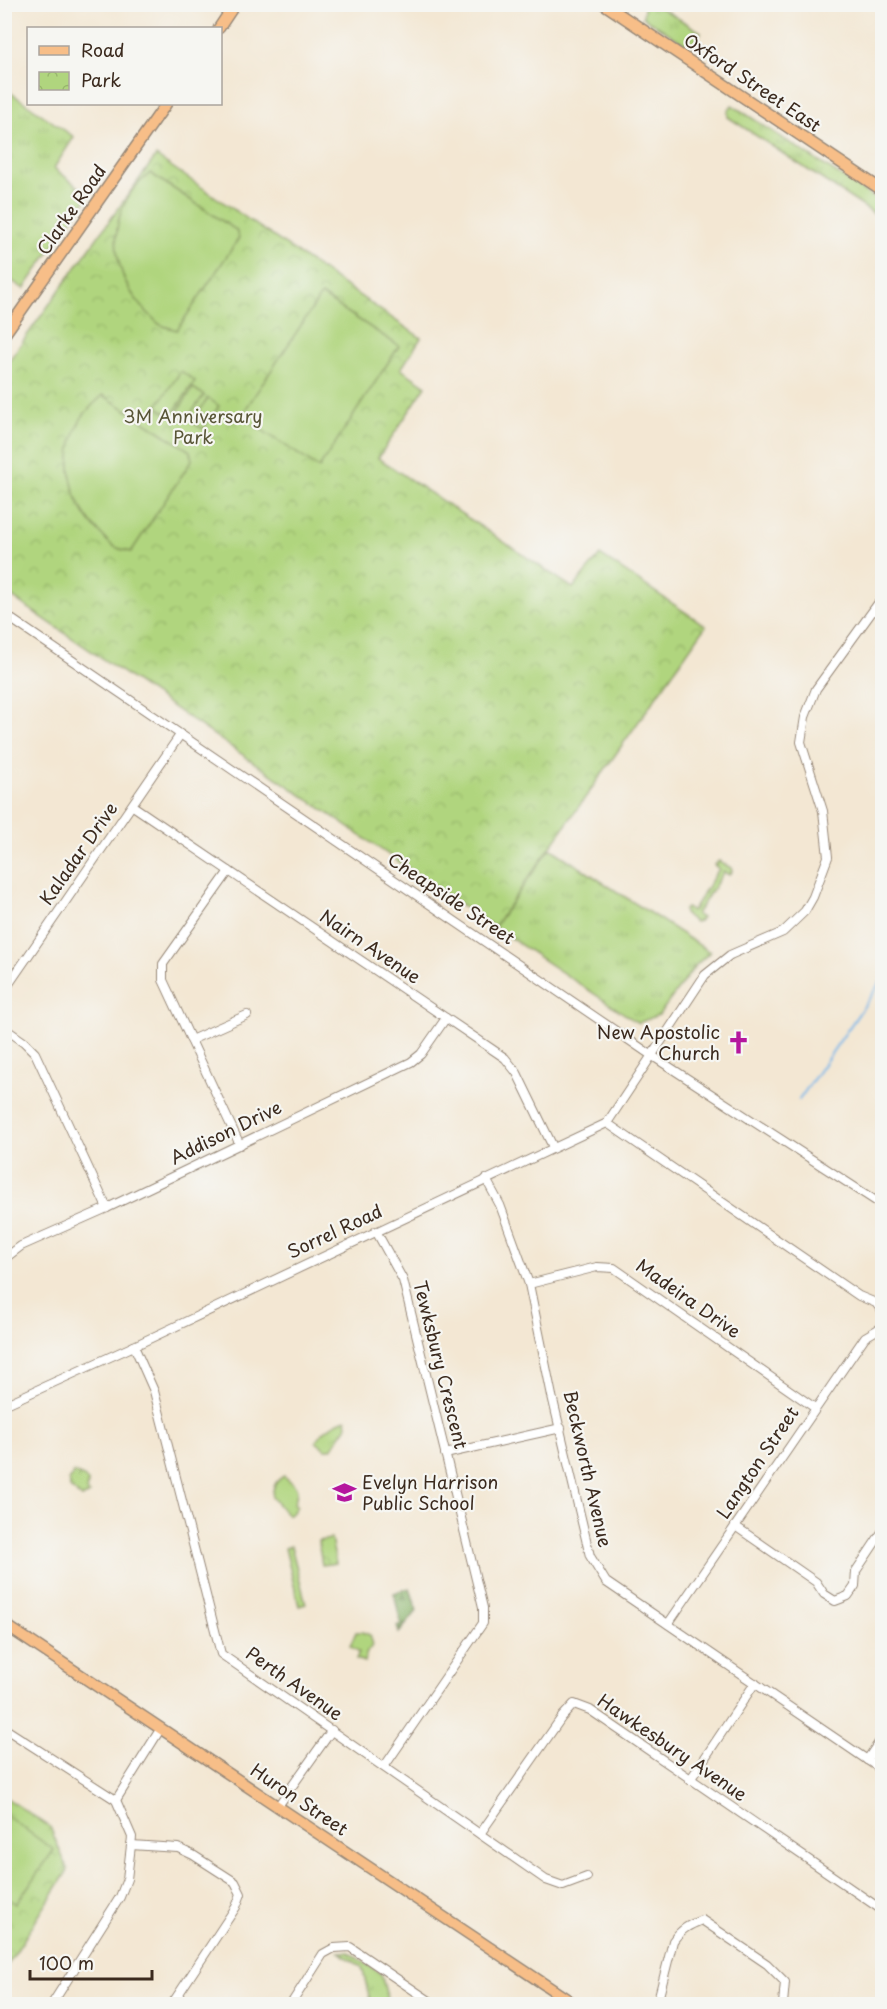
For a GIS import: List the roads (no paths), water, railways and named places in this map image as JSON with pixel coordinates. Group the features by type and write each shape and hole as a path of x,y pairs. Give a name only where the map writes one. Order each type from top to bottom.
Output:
{"main road":[{"path":"220,27 236,4"},
{"name":"Oxford Street East","path":"604,4 882,190"},
{"name":"Clarke Road","path":"4,335 165,105"},
{"name":"Huron Street","path":"4,1624 574,2004"}],"street":[{"path":"882,598 816,689 805,717 801,742 823,811 828,857 813,897 805,911 783,932 730,955 705,975 607,1124 859,1296 876,1303 882,1311"},
{"name":"Cheapside Street","path":"4,614 651,1055 882,1205"},
{"name":"Kaladar Drive","path":"4,991 180,735"},
{"name":"Nairn Avenue","path":"133,806 505,1058 517,1073 553,1147"},
{"path":"229,871 163,964 163,980 240,1145"},
{"path":"191,1040 247,1015"},
{"name":"Addison Drive","path":"4,1259 21,1246 107,1208 411,1062 421,1054 446,1018"},
{"path":"4,1028 35,1053 107,1208"},
{"name":"Sorrel Road","path":"4,1405 134,1347 553,1147 607,1124"},
{"name":"Beckworth Avenue","path":"486,1179 500,1204 529,1284 585,1536 597,1571 606,1582 882,1770"},
{"name":"Tewksbury Crescent","path":"376,1231 403,1280 483,1608 483,1623 384,1767"},
{"name":"Madeira Drive","path":"529,1284 597,1267 615,1268 815,1408"},
{"name":"Langton Street","path":"668,1624 865,1337 882,1327"},
{"name":"Perth Avenue","path":"134,1347 154,1391 221,1654 546,1880 563,1886 587,1877"},
{"path":"445,1454 561,1428"},
{"path":"735,1526 816,1582 824,1594 835,1601 848,1596 852,1591 855,1586 856,1571 882,1532"},
{"path":"690,1780 755,1683"},
{"name":"Hawkesbury Avenue","path":"480,1834 562,1717 574,1704 590,1710 882,1910"},
{"path":"4,1728 116,1800 132,1837 127,1879 120,1897 52,2004"},
{"path":"116,1800 161,1728"},
{"path":"278,1806 332,1730"},
{"path":"867,1760 882,1738"},
{"path":"131,1845 178,1848 235,1882 241,1894 236,1907 172,2004"},
{"path":"657,2004 673,1941 678,1932 702,1920 767,1964 785,1982 783,2004"},
{"path":"291,2004 323,1954 334,1948 350,1947 434,2004"}],"waterway":[{"path":"799,1100 882,980"}],"place":[{"name":"New Apostolic Church","path":"738,1043"},
{"name":"Evelyn Harrison Public School","path":"344,1493"}],"park label":[{"name":"3M Anniversary Park","path":"193,427"}]}
